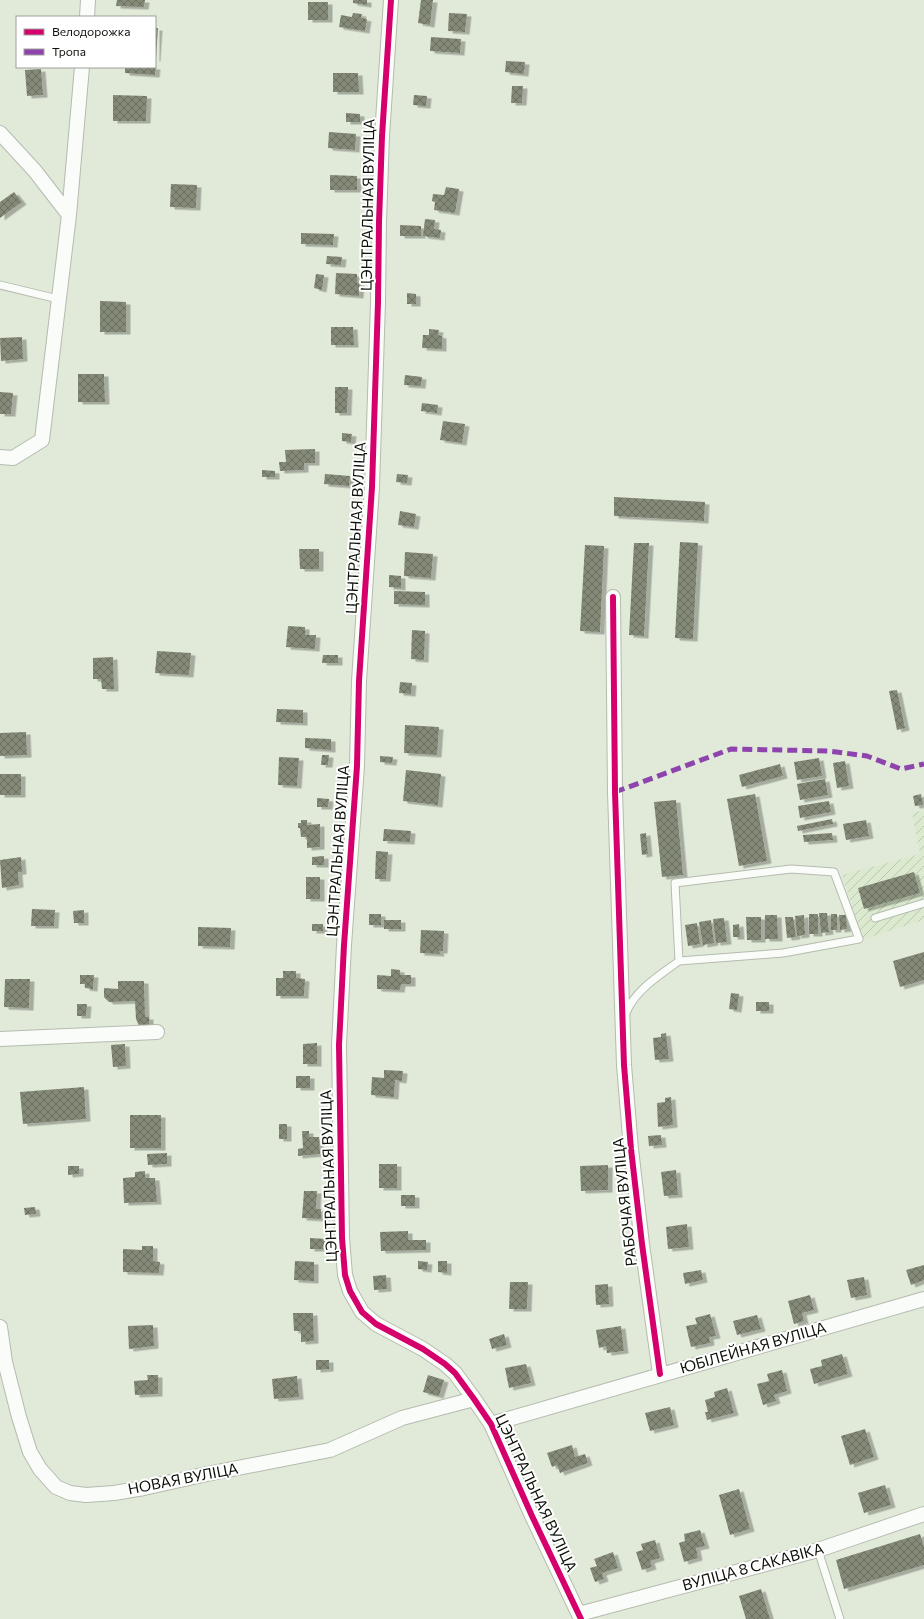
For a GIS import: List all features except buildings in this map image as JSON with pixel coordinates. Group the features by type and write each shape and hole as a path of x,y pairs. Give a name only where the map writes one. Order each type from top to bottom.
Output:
{"street":[{"path":"86,16 88,0"},
{"name":"ЦЭНТРАЛЬНАЯ ВУЛІЦА","path":"391,0 382,136 372,487 359,681 357,766 344,945 340,1038 342,1238 345,1275 350,1291 362,1312 376,1324 422,1349 445,1364 455,1373 474,1399 491,1424 532,1516 580,1616"},
{"path":"0,457 13,458 42,440 68,215 82,68"},
{"path":"0,133 35,171 68,215"},
{"name":"РАБОЧАЯ ВУЛІЦА","path":"613,597 615,792 622,1026 632,1157 642,1244 660,1374"},
{"path":"0,1039 157,1032"},
{"name":"ЮБІЛЕЙНАЯ ВУЛІЦА","path":"491,1424 924,1299"},
{"name":"НОВАЯ ВУЛІЦА","path":"0,1327 5,1362 19,1417 30,1452 40,1469 56,1487 70,1493 86,1495 114,1493 330,1450 402,1418 474,1399"},
{"name":"ВУЛІЦА 8 САКАВІКА","path":"580,1616 818,1550 924,1514"}],"lane":[{"path":"0,285 58,299"},
{"path":"622,1026 629,1005 652,980 679,961 783,953 859,939 834,872 791,869 675,883 679,961"},
{"path":"875,918 924,903"},
{"path":"818,1550 840,1619"}],"shaded area":[{"path":"924,810 924,920 864,939 861,935 842,875 920,854 912,813"}],"marked path":[{"path":"615,792 731,749 829,751 867,756 901,769 924,764"}],"cycle path":[{"path":"391,0 382,136 372,487 359,681 357,766 344,945 339,1045 342,1238 345,1275 350,1291 362,1312 376,1324 423,1349 445,1364 455,1373 474,1399 491,1424 532,1516 581,1619"},
{"path":"613,597 615,792 624,1065 631,1149 642,1244 660,1374"}]}
